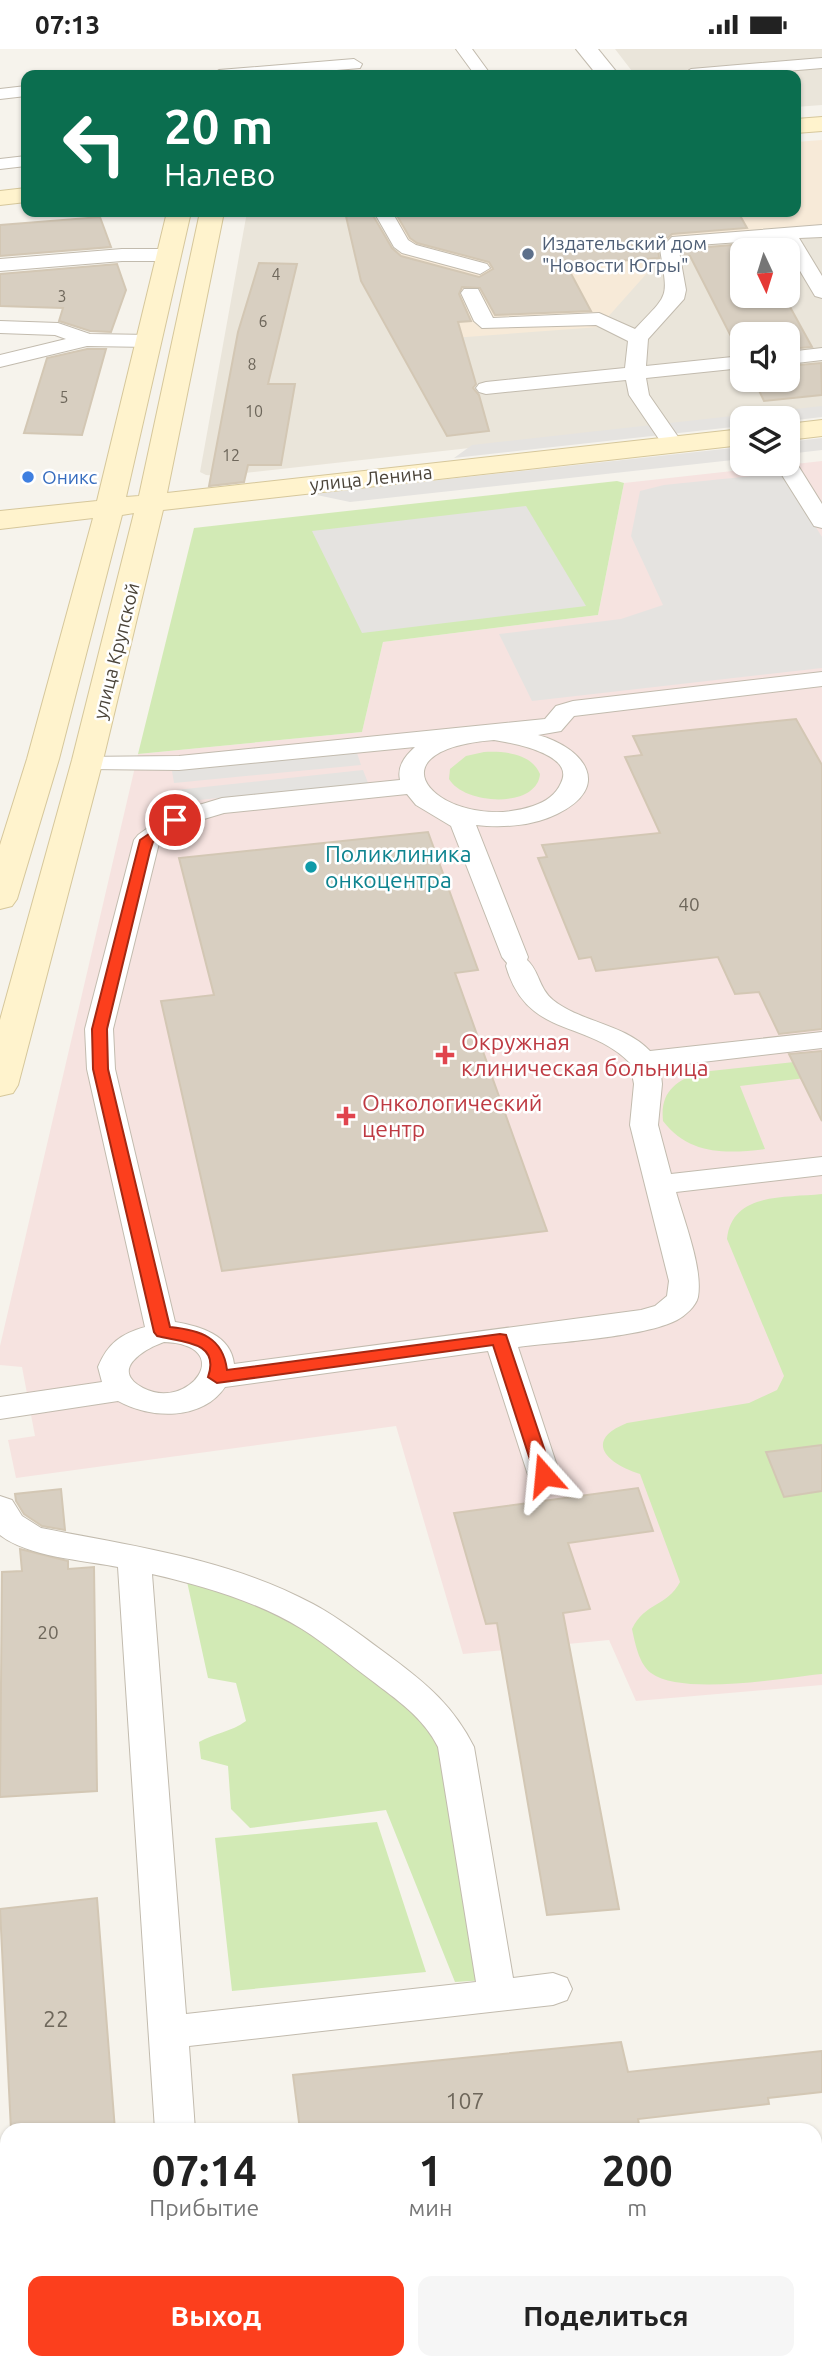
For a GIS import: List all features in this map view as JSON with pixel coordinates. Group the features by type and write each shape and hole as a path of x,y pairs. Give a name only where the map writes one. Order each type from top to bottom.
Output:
{"main road":[{"path":"801,115 822,113"},
{"path":"801,126 822,124"},
{"path":"0,185 21,183"},
{"path":"0,198 21,196"},
{"name":"улица Крупской","path":"0,899 43,759 110,507 178,217"},
{"name":"улица Крупской","path":"0,1085 89,762 152,502 211,217"},
{"path":"800,431 822,428"},
{"name":"улица Ленина","path":"0,520 730,438"}],"street":[{"path":"587,49 604,70"}],"lane":[{"path":"464,49 479,70"},
{"path":"763,49 779,67"},
{"path":"276,70 355,63"},
{"path":"741,70 822,63"},
{"path":"0,94 21,92"},
{"path":"0,163 21,161"},
{"path":"386,217 401,243 409,249 480,268"},
{"path":"672,444 639,395 635,373 638,338 674,299 676,290 670,249 673,245 689,240 822,231"},
{"path":"788,234 822,292"},
{"path":"0,265 122,255 170,255"},
{"path":"471,293 484,321 489,324 599,319 638,338"},
{"path":"0,327 58,329 87,340"},
{"path":"0,361 87,340 150,341"},
{"path":"800,357 822,354"},
{"path":"486,388 730,363"},
{"path":"794,476 822,521"},
{"path":"89,762 179,763 552,726 565,711 573,708 822,679"},
{"path":"463,823 543,811 569,794 575,773 552,726"},
{"path":"217,1377 641,1320 666,1313 682,1300 684,1281 644,1125 642,1108 649,1070 628,1045 552,1010 533,998 463,823 423,795 411,775 414,763 423,753 454,737 475,734 494,733 533,739 562,753 571,763"},
{"path":"162,1332 98,1048 99,1029 147,840 175,820 222,806 423,795 464,816 505,818"},
{"path":"643,1060 822,1040"},
{"path":"659,1185 822,1166"},
{"path":"162,1332 185,1334 205,1342 217,1355 217,1377 212,1385 196,1396 174,1403 151,1402 131,1396 124,1390 113,1376 113,1367 121,1351 139,1339 162,1332"},
{"path":"500,1339 544,1475"},
{"path":"0,1408 124,1390"},
{"path":"0,1508 5,1522 19,1533 206,1575 248,1588 290,1606 323,1625 418,1696 447,1725 456,1747 498,1995"},
{"path":"134,1560 174,2123"},
{"path":"168,2032 553,1989"}],"shaded area":[{"path":"615,49 822,49 822,105 801,107 801,70 631,70"},
{"path":"822,140 822,237 730,238 730,243 649,249 656,263 599,327 426,340 403,260 378,217 801,217 801,142"},
{"path":"246,217 378,217 403,260 730,243 730,308 800,308 800,239 822,237 822,409 800,411 800,406 730,406 730,419 218,476 200,472"},
{"path":"822,406 822,417 800,420 800,408"},
{"path":"730,416 730,427 454,458 472,445"},
{"path":"822,438 822,450 800,453 800,441"},
{"path":"730,448 730,460 350,502 312,494"},
{"name":"Окружная клиническая больница","path":"822,461 822,1685 636,1701 609,1640 463,1654 396,1426 16,1478 8,1440 35,1436 22,1367 0,1365 0,1346 138,754 362,732 383,642 598,615 624,483 730,471 730,476 800,476 800,463"},
{"path":"752,476 784,476 822,537 822,668 532,701 499,634 621,619 663,605 631,536 640,491 664,485"},
{"path":"526,506 586,606 362,633 312,531"},
{"path":"357,753 361,765 174,783 172,771"},
{"path":"363,770 368,783 179,802 176,790"}],"green space":[{"path":"617,481 624,483 598,615 383,642 362,732 138,754 194,528"},
{"path":"484,752 508,753 524,758 536,767 540,774 536,785 527,793 514,798 499,799 484,798 457,788 449,779 450,769 466,756"},
{"path":"822,1059 822,1076 740,1086 765,1149 736,1152 709,1150 684,1140 663,1121 667,1095 677,1084 692,1075"},
{"path":"822,1194 822,1674 733,1684 666,1680 651,1673 643,1664 632,1629 643,1614 669,1596 680,1582 640,1474 628,1470 610,1458 603,1444 613,1430 627,1423 749,1403 777,1390 784,1376 727,1239 731,1224 739,1213 750,1205 762,1200"},
{"path":"186,1577 244,1595 321,1633 441,1735 486,1980 455,1982 386,1810 250,1828 231,1809 228,1766 201,1759 199,1742 246,1721 236,1683 208,1678"},
{"path":"377,1822 426,1972 232,1991 215,1838"}],"building":[{"path":"100,217 111,247 0,256 0,225"},
{"path":"346,217 374,217 392,248 401,256 479,277 493,269 489,262 417,243 410,238 398,217 741,217 747,228 672,234 658,247 659,258 575,264 576,267 568,268 591,311 495,315 480,288 462,287 459,294 471,321 458,322 476,384 473,388 479,395 489,431 447,436 361,281"},
{"path":"730,245 730,308 791,308 798,322 730,322 730,334 690,256 683,256 685,249"},
{"path":"259,263 297,264 268,384 295,384 281,465 248,465 244,482 209,486 238,332"},
{"path":"117,264 126,290 111,332 90,331 59,321 63,308 0,306 0,274"},
{"path":"800,325 812,347 800,348"},
{"path":"87,349 106,349 82,435 24,433 47,358"},
{"path":"821,363 822,395 764,401 760,392 800,392 800,365"},
{"path":"796,719 822,765 822,1029 779,1034 759,992 735,994 718,957 596,971 591,957 579,959 538,858 547,857 542,845 660,833 625,757 642,755 633,736"},
{"name":"Онкологический центр","path":"428,832 478,970 455,973 547,1231 222,1271 161,1001 214,995 179,858"},
{"path":"822,1051 822,1121 789,1054"},
{"path":"822,1445 822,1491 784,1497 766,1452"},
{"path":"638,1488 653,1531 568,1543 590,1609 563,1613 619,1909 547,1915 497,1623 486,1624 454,1513"},
{"path":"61,1489 65,1530 42,1526 24,1514 16,1501 15,1494"},
{"path":"20,1549 68,1561 68,1569 94,1567 97,1791 0,1797 2,1572 22,1571"},
{"path":"97,1898 114,2123 11,2123 0,1909"},
{"path":"621,2042 628,2072 822,2051 822,2092 768,2098 769,2104 638,2119 639,2123 299,2123 293,2075"}],"place":[{"name":"Издательский дом \"Новости Югры\"","path":"528,254"},
{"name":"Оникс","path":"28,477"},
{"name":"Поликлиника онкоцентра","path":"311,867"},
{"name":"Окружная клиническая больница","path":"445,1055"},
{"name":"Онкологический центр","path":"346,1116"}],"route":[{"path":"175,820 147,840 143,851 99,1029 98,1048 162,1332 185,1334 205,1342 217,1355 217,1377 500,1339 544,1475"}]}
